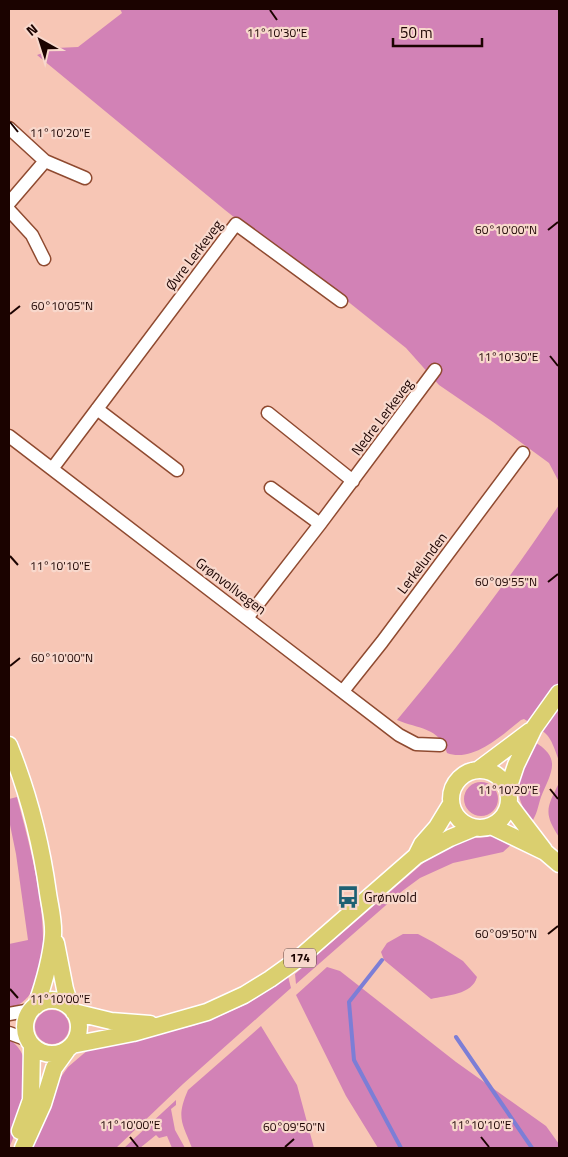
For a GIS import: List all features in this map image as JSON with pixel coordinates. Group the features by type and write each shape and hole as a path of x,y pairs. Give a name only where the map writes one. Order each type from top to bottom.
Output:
{"main road":[{"name":"174","path":"30,1043 38,1050 52,1054 133,1033 207,1012 244,995 270,980 298,959 416,856 474,828 491,826 503,817 516,765 534,728 559,693"},
{"name":"174","path":"416,856 422,844 437,827 452,804 453,789 457,782 470,772 478,770 534,728"},
{"path":"9,745 23,783 39,842 47,882 53,934 59,950 64,989 79,1025 76,1039 54,1068 43,1104 23,1148"},
{"path":"478,770 496,774 503,781 508,796 545,852"},
{"path":"452,804 459,820 474,828"},
{"path":"491,826 545,852 559,864"},
{"path":"12,1148 22,1127 31,1100 30,1043 25,1025 49,962 53,934"},
{"name":"174","path":"33,1008 42,1002 58,1001 72,1010 111,1021 162,1024"}],"street":[{"path":"9,128 45,162 85,178"},
{"path":"9,202 45,162"},
{"path":"9,210 32,235 44,259"},
{"name":"Øvre Lerkeveg","path":"52,469 236,224 341,301"},
{"name":"Nedre Lerkeveg","path":"247,618 353,481 435,370"},
{"path":"97,410 177,470"},
{"path":"268,413 353,481"},
{"name":"Grønvollvegen","path":"9,436 388,726 410,741 423,745 440,745"},
{"name":"Lerkelunden","path":"343,691 382,642 523,453"},
{"path":"271,488 320,524"},
{"path":"9,1014 33,1008"},
{"path":"9,1033 30,1043"}],"shaded area":[{"path":"120,9 559,9 559,482 549,463 439,385 406,348 336,292 278,252 225,210 37,55 56,48 78,47 122,13"},
{"path":"559,505 559,761 548,736 524,719 496,740 476,751 457,755 447,753 444,744 434,734 397,720 481,615"},
{"path":"533,741 548,753 552,766 536,814 531,823 520,799 518,782"},
{"path":"481,782 488,783 493,787 497,792 497,806 493,811 488,815 481,816 474,815 469,811 465,806 464,799 465,792 469,787 474,783"},
{"path":"559,783 559,837 551,822 548,810"},
{"path":"17,797 36,878 43,945 39,974 28,996 9,1009 9,944 28,940 16,854 9,820 9,799"},
{"path":"495,836 514,842 503,852 453,863 420,878 401,892 296,984 295,974 429,858 466,839"},
{"path":"403,934 418,934 463,961 477,977 474,983 464,991 431,999 384,960 381,952 387,943"},
{"path":"327,967 340,971 456,1062 546,1126 559,1144 559,1148 378,1148 346,1096 296,995"},
{"path":"288,976 291,988 183,1084 116,1148 30,1148 58,1081 68,1067 87,1051 193,1026 218,1017 249,1003"},
{"path":"52,1010 59,1011 64,1015 68,1020 68,1034 64,1039 59,1043 52,1044 45,1043 40,1039 36,1034 35,1027 36,1020 40,1015 45,1011"},
{"path":"261,1026 297,1085 314,1148 192,1148 183,1126 181,1114 188,1090"},
{"path":"9,1039 19,1049 25,1061 27,1090 20,1121 9,1148"},
{"path":"176,1100 176,1105 171,1109 175,1130 185,1148 172,1148 167,1136 159,1138 156,1135 140,1148 124,1148"}],"waterway":[{"path":"382,960 349,1002 354,1060 401,1148"},
{"path":"456,1037 532,1148"}],"place":[{"name":"Grønvold","path":"348,897"}]}
